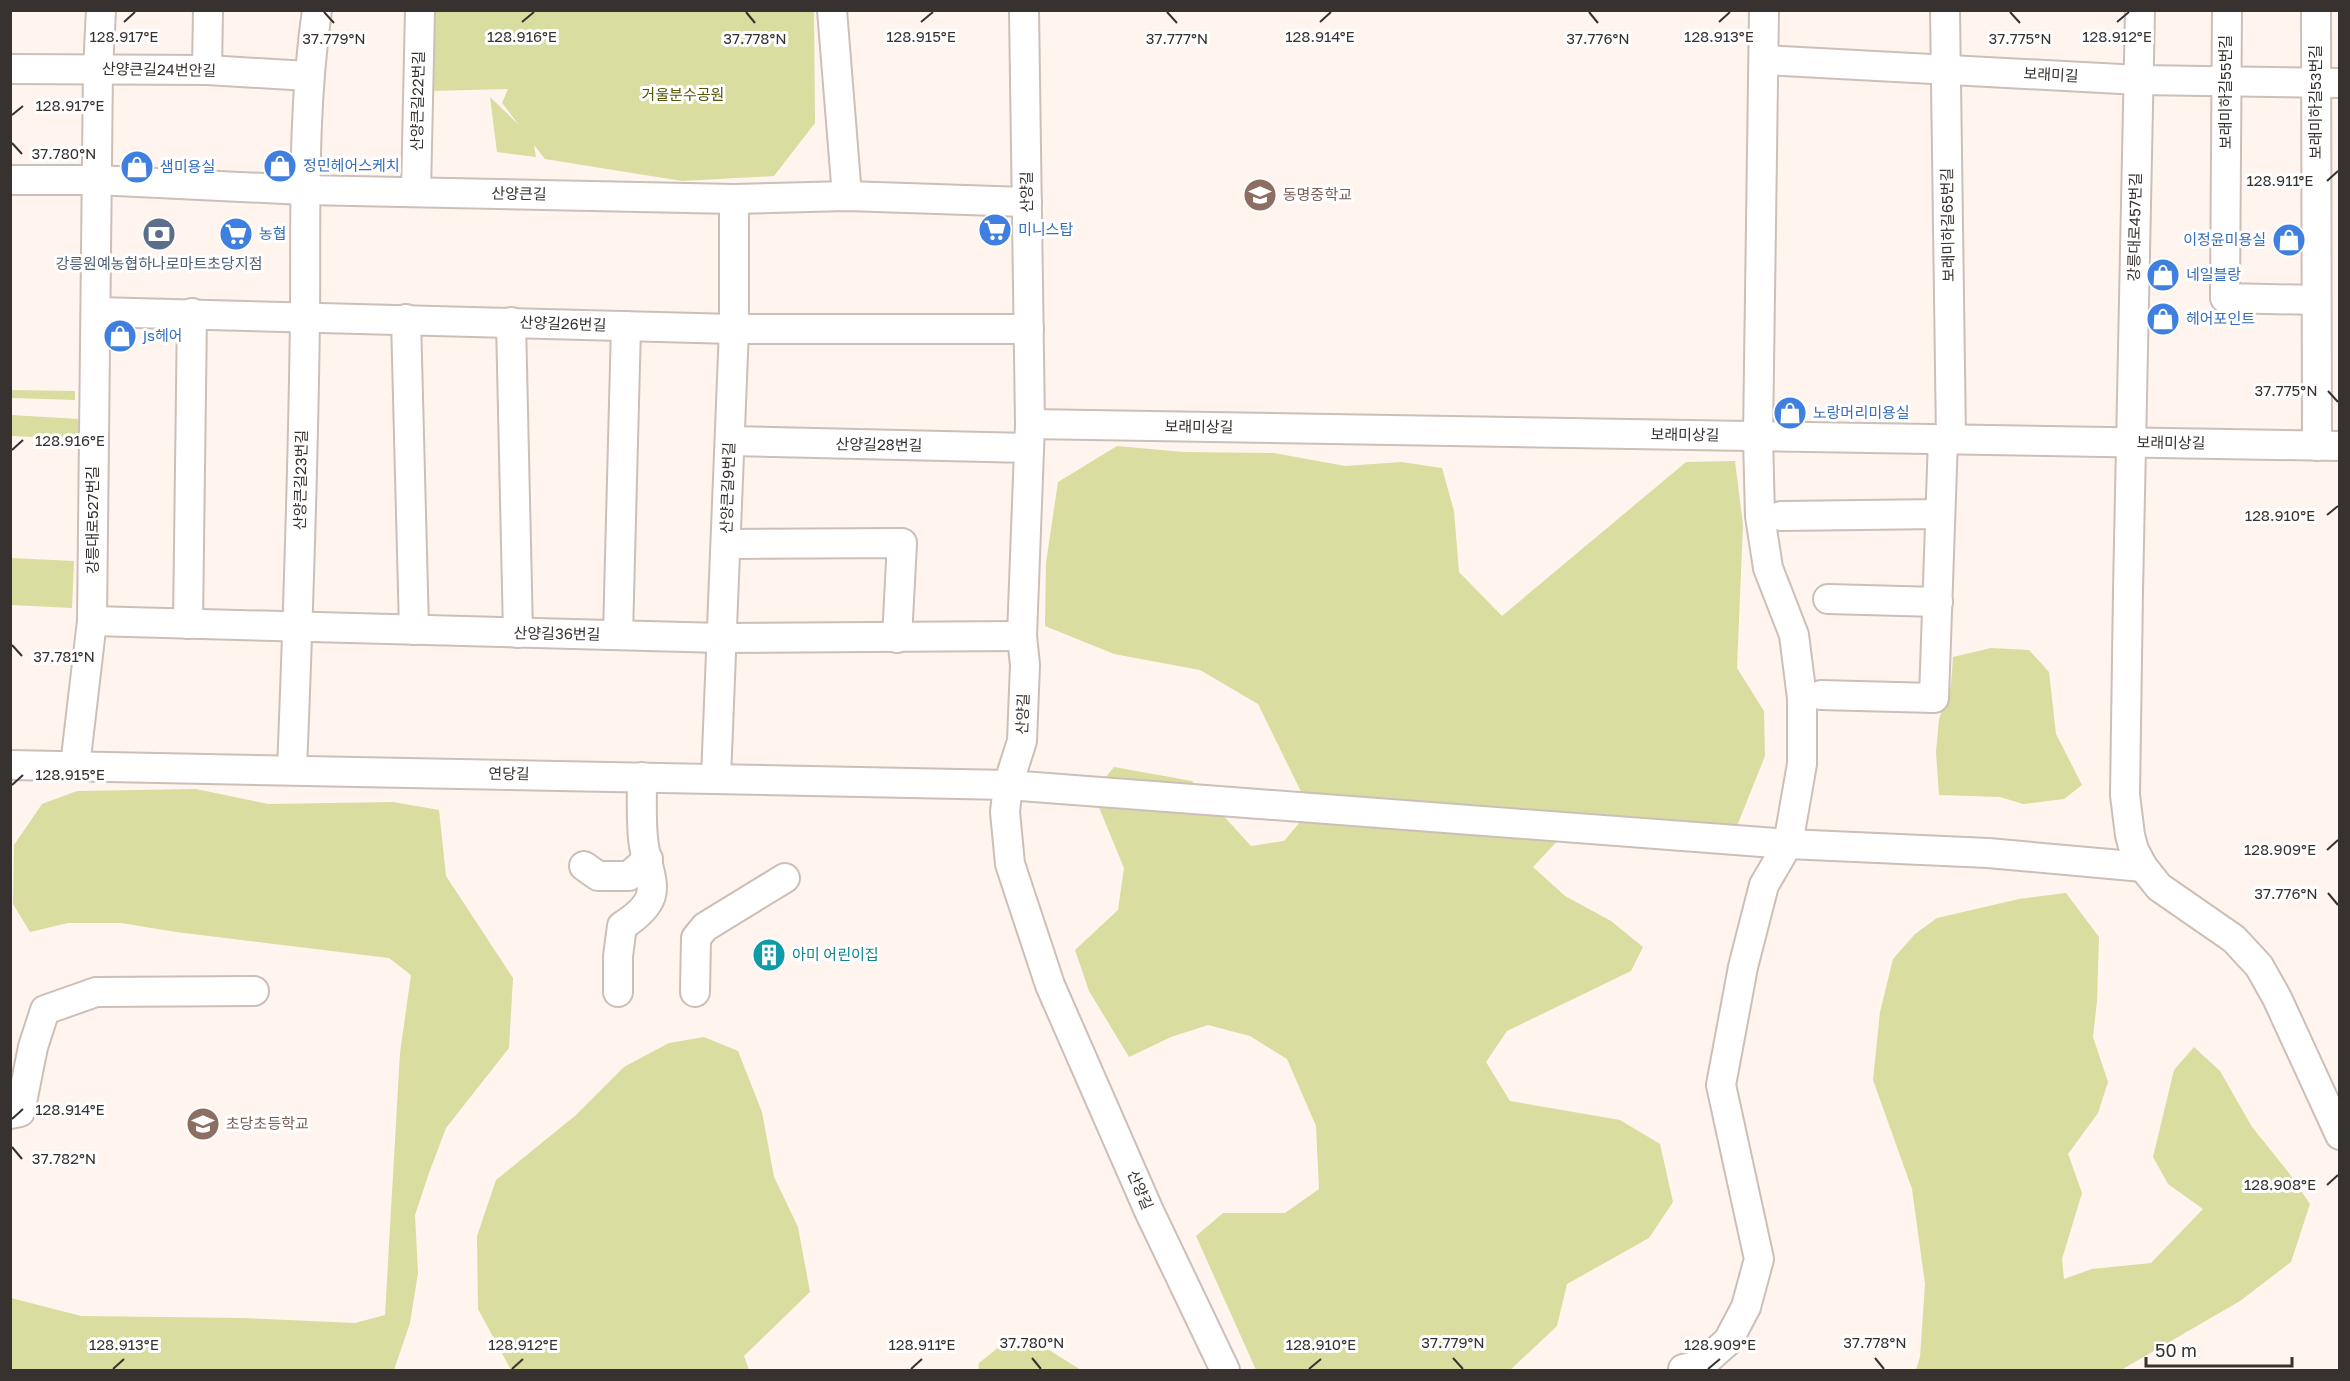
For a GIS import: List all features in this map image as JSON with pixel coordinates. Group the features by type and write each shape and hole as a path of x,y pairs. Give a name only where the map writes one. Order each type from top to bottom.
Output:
{"street":[{"name":"강릉대로527번길","path":"76,753 93,621 97,312 96,180 101,10"},
{"path":"207,70 208,10"},
{"name":"산양큰길23번길","path":"292,770 305,316 304,189 308,76 317,10"},
{"name":"산양큰길22번길","path":"416,191 420,10"},
{"path":"832,10 847,196"},
{"name":"산양길","path":"1024,10 1029,436 1022,636 1025,665 1022,741 1008,785 1005,812 1010,864 1050,985 1149,1211 1225,1371"},
{"path":"1683,1369 1702,1364 1728,1341 1746,1307 1759,1259 1721,1085 1743,967 1764,885 1788,844 1802,764 1802,698 1794,634 1768,568 1760,516 1758,436 1764,10"},
{"name":"보래미하길65번길","path":"1821,696 1935,698 1940,514 1947,440 1945,10"},
{"name":"강릉대로457번길","path":"2140,10 2125,795 2134,850 2159,886 2234,939 2259,966 2277,998 2340,1136"},
{"name":"보래미하길55번길","path":"2227,10 2225,298 2316,300"},
{"name":"보래미하길53번길","path":"2316,10 2328,82 2316,300 2328,446"},
{"name":"보래미길","path":"1764,60 2139,80 2328,82"},
{"name":"산양큰길24번안길","path":"10,69 207,70 308,76"},
{"name":"산양큰길","path":"10,180 96,180 304,189 734,199 847,196 1027,202"},
{"name":"산양큰길9번길","path":"716,778 734,329 734,199"},
{"name":"산양길26번길","path":"97,312 734,329 1029,329"},
{"path":"188,624 192,313"},
{"path":"406,320 414,630"},
{"path":"512,322 519,633"},
{"path":"618,635 626,326"},
{"name":"보래미상길","path":"1029,436 1758,436 2328,446"},
{"name":"산양길28번길","path":"730,441 1029,436"},
{"path":"1781,516 1940,514"},
{"path":"726,544 902,543 897,638"},
{"path":"1828,599 1938,602"},
{"name":"산양길36번길","path":"93,621 722,638 1022,636"},
{"name":"연당길","path":"10,765 76,753 292,770 1008,785 1788,844 1989,853 2144,867"},
{"path":"618,992 618,956 622,926 643,913 654,884 643,839 642,777"},
{"path":"584,866 598,876 629,876 648,859"},
{"path":"695,992 696,938 705,927 785,878"},
{"path":"10,1114 20,1112 33,1047 45,1010 96,992 254,991"}],"green space":[{"name":"거울분수공원","path":"431,11 814,11 815,123 774,176 682,181 545,159 534,145 536,157 497,152 490,97 519,125 502,103 508,89 431,91"},
{"path":"11,390 75,391 75,400 11,398"},
{"path":"11,415 79,419 78,439 11,436"},
{"path":"1117,446 1183,452 1274,453 1345,466 1401,462 1442,468 1454,511 1459,572 1502,616 1686,462 1735,461 1743,525 1737,668 1764,711 1765,756 1733,836 1578,819 1533,867 1565,896 1611,921 1643,947 1631,971 1507,1031 1486,1062 1510,1101 1620,1120 1660,1144 1673,1202 1649,1238 1567,1284 1557,1326 1510,1370 1256,1370 1196,1236 1223,1213 1285,1213 1319,1189 1316,1126 1287,1059 1250,1036 1208,1025 1171,1037 1129,1057 1089,991 1075,950 1118,910 1124,868 1093,793 1114,767 1192,781 1251,846 1284,841 1310,810 1258,704 1200,670 1114,654 1045,626 1046,563 1058,482"},
{"path":"11,558 74,561 72,608 11,605"},
{"path":"1991,648 2029,650 2049,672 2056,734 2082,785 2064,799 2023,804 2000,797 1939,795 1936,752 1939,719 1951,685 1953,657"},
{"path":"196,789 268,804 393,802 439,810 446,876 513,978 509,1048 446,1128 415,1215 418,1273 410,1323 394,1370 11,1370 11,1298 81,1316 242,1318 355,1323 385,1315 400,1053 411,975 389,958 176,932 121,923 68,923 30,932 13,904 14,845 42,804 77,791"},
{"path":"2066,893 2099,937 2097,1001 2093,1037 2108,1082 2098,1113 2068,1154 2082,1193 2062,1259 2064,1279 2092,1269 2151,1263 2203,1209 2168,1184 2153,1157 2174,1070 2194,1047 2220,1071 2252,1127 2289,1173 2310,1204 2291,1262 2240,1301 2121,1370 1916,1370 1920,1357 1925,1284 1912,1189 1873,1080 1880,1012 1893,959 1915,934 1937,918 2019,899"},
{"path":"704,1037 738,1051 762,1112 774,1177 798,1227 810,1292 744,1356 749,1370 511,1370 478,1309 477,1236 496,1180 576,1115 624,1067 669,1043"},
{"path":"1004,1343 1049,1350 1081,1370 978,1370 979,1363"}],"place":[{"name":"정민헤어스케치","path":"280,166"},
{"name":"샘미용실","path":"137,167"},
{"name":"동명중학교","path":"1260,195"},
{"name":"미니스탑","path":"995,230"},
{"name":"강릉원예농협하나로마트초당지점","path":"159,234"},
{"name":"농협","path":"236,234"},
{"name":"이정윤미용실","path":"2289,240"},
{"name":"네일블랑","path":"2163,275"},
{"name":"헤어포인트","path":"2163,319"},
{"name":"js헤어","path":"120,336"},
{"name":"노랑머리미용실","path":"1790,413"},
{"name":"아미 어린이집","path":"769,955"},
{"name":"초당초등학교","path":"203,1124"}]}
